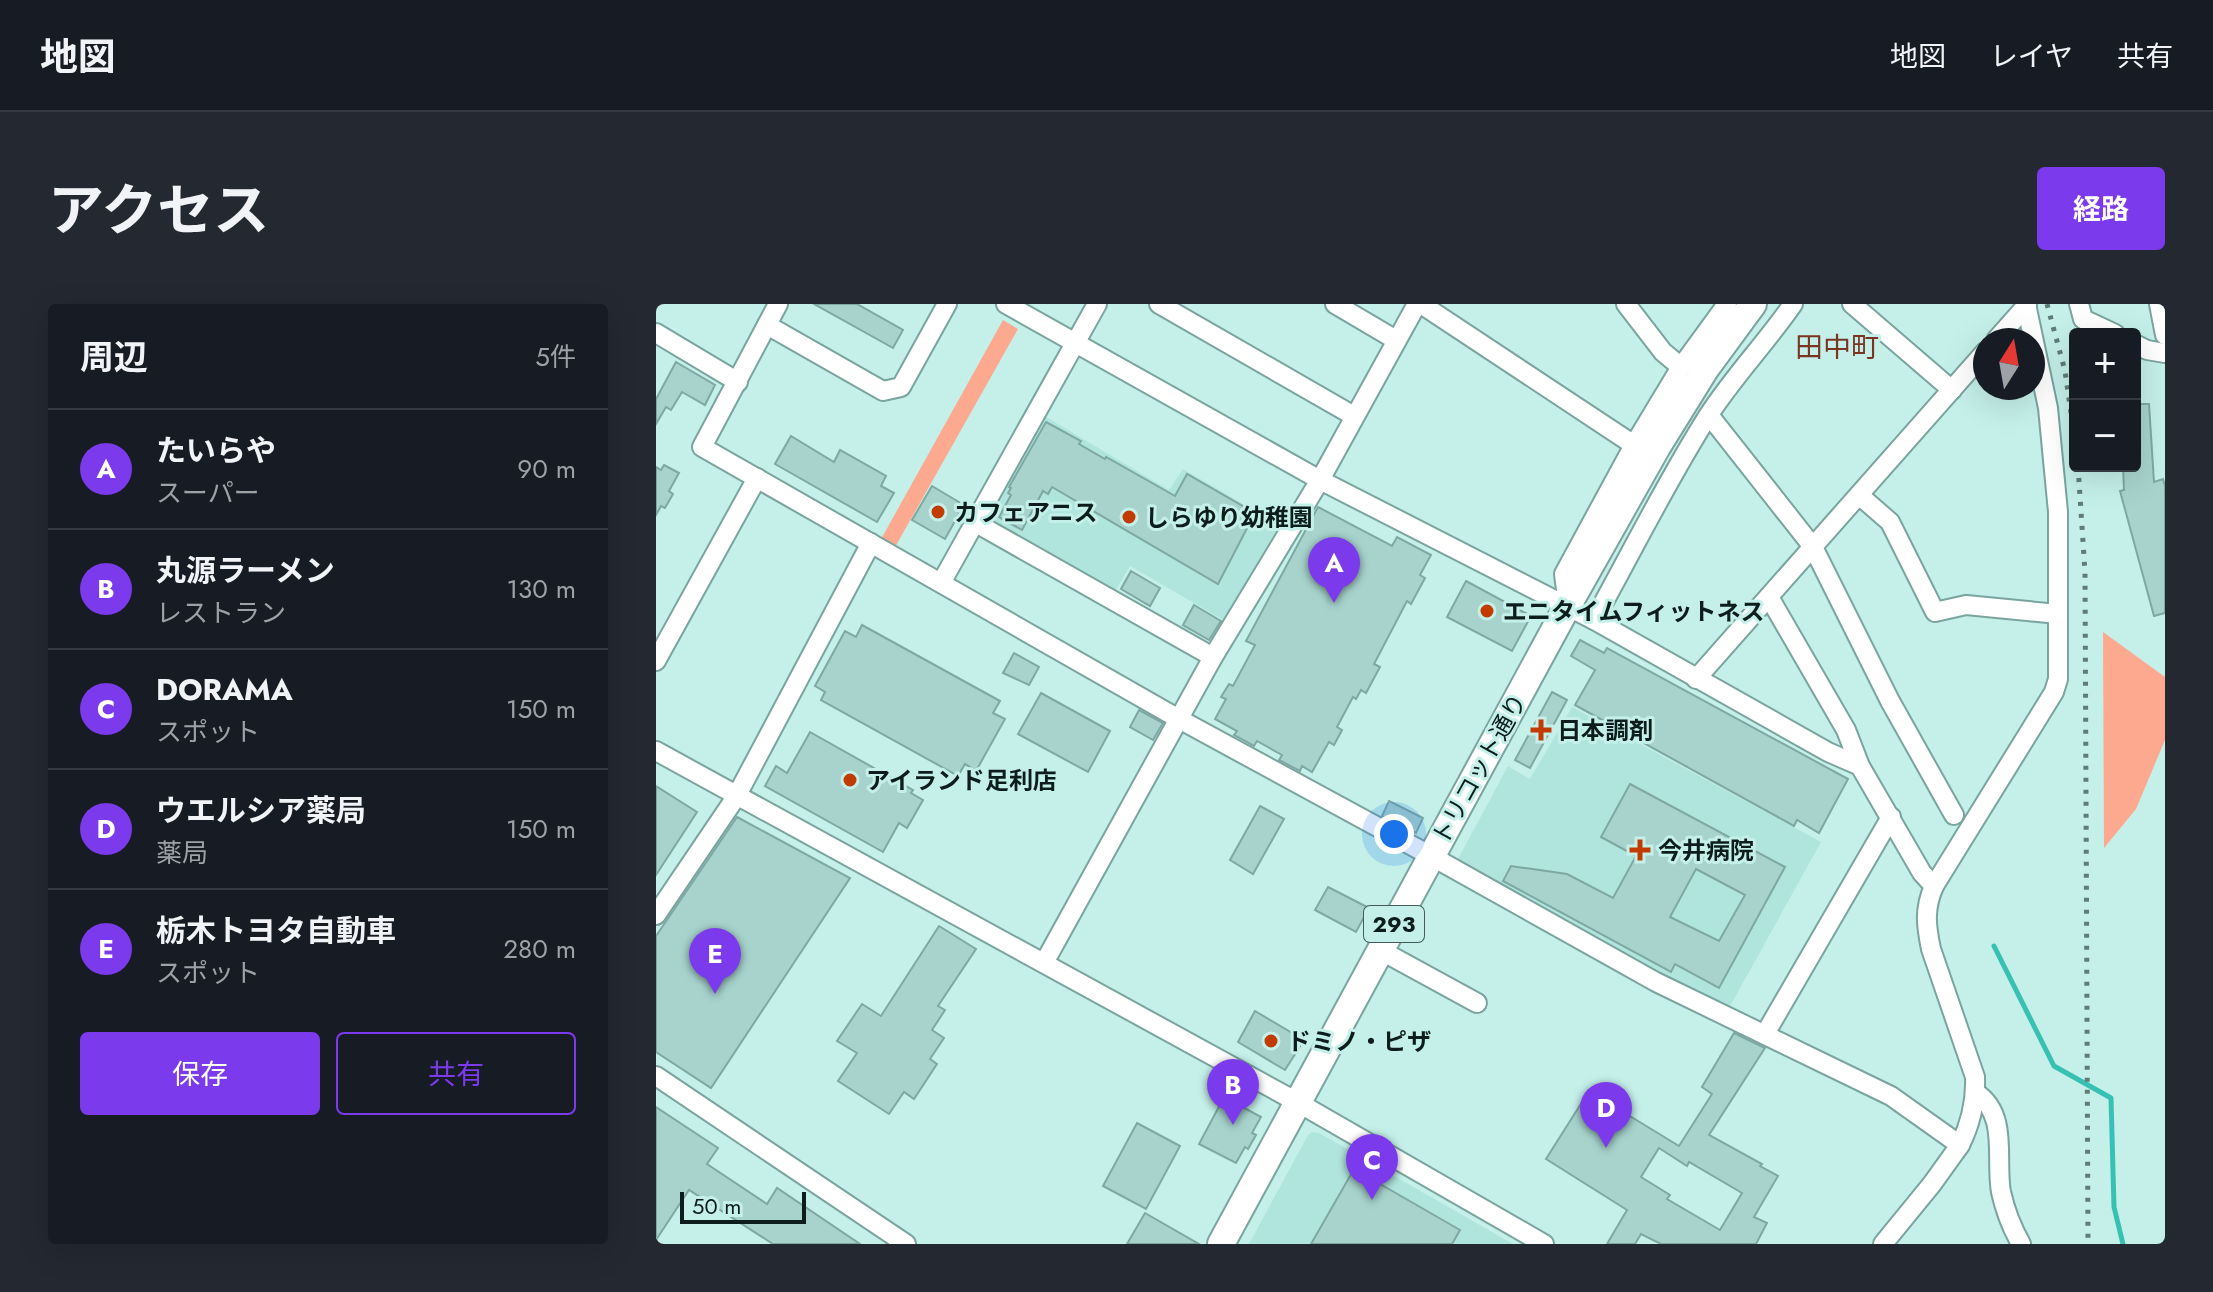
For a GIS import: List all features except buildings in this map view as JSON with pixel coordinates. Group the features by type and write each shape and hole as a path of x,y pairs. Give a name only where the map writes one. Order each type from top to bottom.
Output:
{"highway":[{"name":"トリコット通り","path":"1221,1244 1568,605 1681,407 1744,305"}],"street":[{"path":"778,304 702,447 1179,719 1656,982 1891,1096 1960,1145"},
{"path":"767,325 883,391 901,387 947,304"},
{"path":"1006,304 1320,480 1568,605 1828,752 1860,766"},
{"path":"941,583 1097,304"},
{"path":"1159,304 1354,416"},
{"path":"1335,304 1396,340"},
{"path":"1044,963 1213,657 1320,480 1419,304 1634,445"},
{"path":"1626,304 1663,352 1681,367"},
{"path":"1594,620 1709,415 1739,371 1793,304"},
{"path":"1852,304 1952,390"},
{"path":"2079,304 2083,319 2102,328"},
{"path":"2159,304 2165,335"},
{"path":"1568,605 1564,574 1634,445 1681,367 1744,305"},
{"path":"2006,328 2026,305"},
{"path":"1883,1244 1960,1145 1970,1124 1976,1093 1969,1056 1927,930 1927,903 1934,886 2054,692 2058,679 2058,512 2042,372 2026,305"},
{"path":"656,333 738,382"},
{"path":"2141,347 2165,353"},
{"path":"1696,679 1973,366"},
{"path":"1709,415 1813,547 1884,688 1954,815"},
{"path":"656,661 757,478"},
{"path":"1859,495 1890,522 1935,612 1966,605 2058,614"},
{"path":"976,523 1213,657"},
{"path":"656,915 736,797 871,543"},
{"path":"1769,597 1846,730 1860,766 1922,873 1934,886"},
{"path":"656,751 1297,1102 1544,1244"},
{"path":"1765,1034 1891,817"},
{"path":"1380,950 1477,1003"},
{"path":"656,1076 897,1242"},
{"path":"1976,1093 1990,1109 2000,1135 2002,1195 2012,1228 2021,1244"}],"shaded area":[{"path":"1003,320 1018,329 894,549 880,541"},
{"name":"しらゆり幼稚園","path":"1046,417 1169,490 1183,469 1282,527 1227,622 1130,566 1116,590 993,521 992,513"},
{"path":"2103,632 2165,677 2165,740 2136,809 2104,848"},
{"name":"今井病院","path":"1572,707 1821,842 1729,1008 1622,955 1458,859 1508,766 1530,779"},
{"path":"1312,1132 1319,1133 1513,1244 1249,1244"}],"waterway":[{"path":"1994,946 2054,1066 2111,1098 2114,1207 2123,1244"}],"railway":[{"path":"2047,304 2065,371 2069,400"},
{"path":"2078,472 2085,572 2088,1244"}],"place":[{"name":"カフェアニス","path":"938,512"},
{"name":"しらゆり幼稚園","path":"1129,517"},
{"name":"たいらや","path":"1334,603"},
{"name":"エニタイムフィットネス","path":"1487,611"},
{"name":"日本調剤","path":"1541,730"},
{"name":"アイランド足利店","path":"850,780"},
{"name":"今井病院","path":"1640,850"},
{"name":"栃木トヨタ自動車","path":"715,994"},
{"name":"ドミノ・ピザ","path":"1271,1041"},
{"name":"丸源ラーメン","path":"1233,1125"},
{"name":"ウエルシア薬局","path":"1606,1148"},
{"name":"DORAMA","path":"1372,1200"}],"district":[{"name":"田中町","path":"1837,347"}]}
